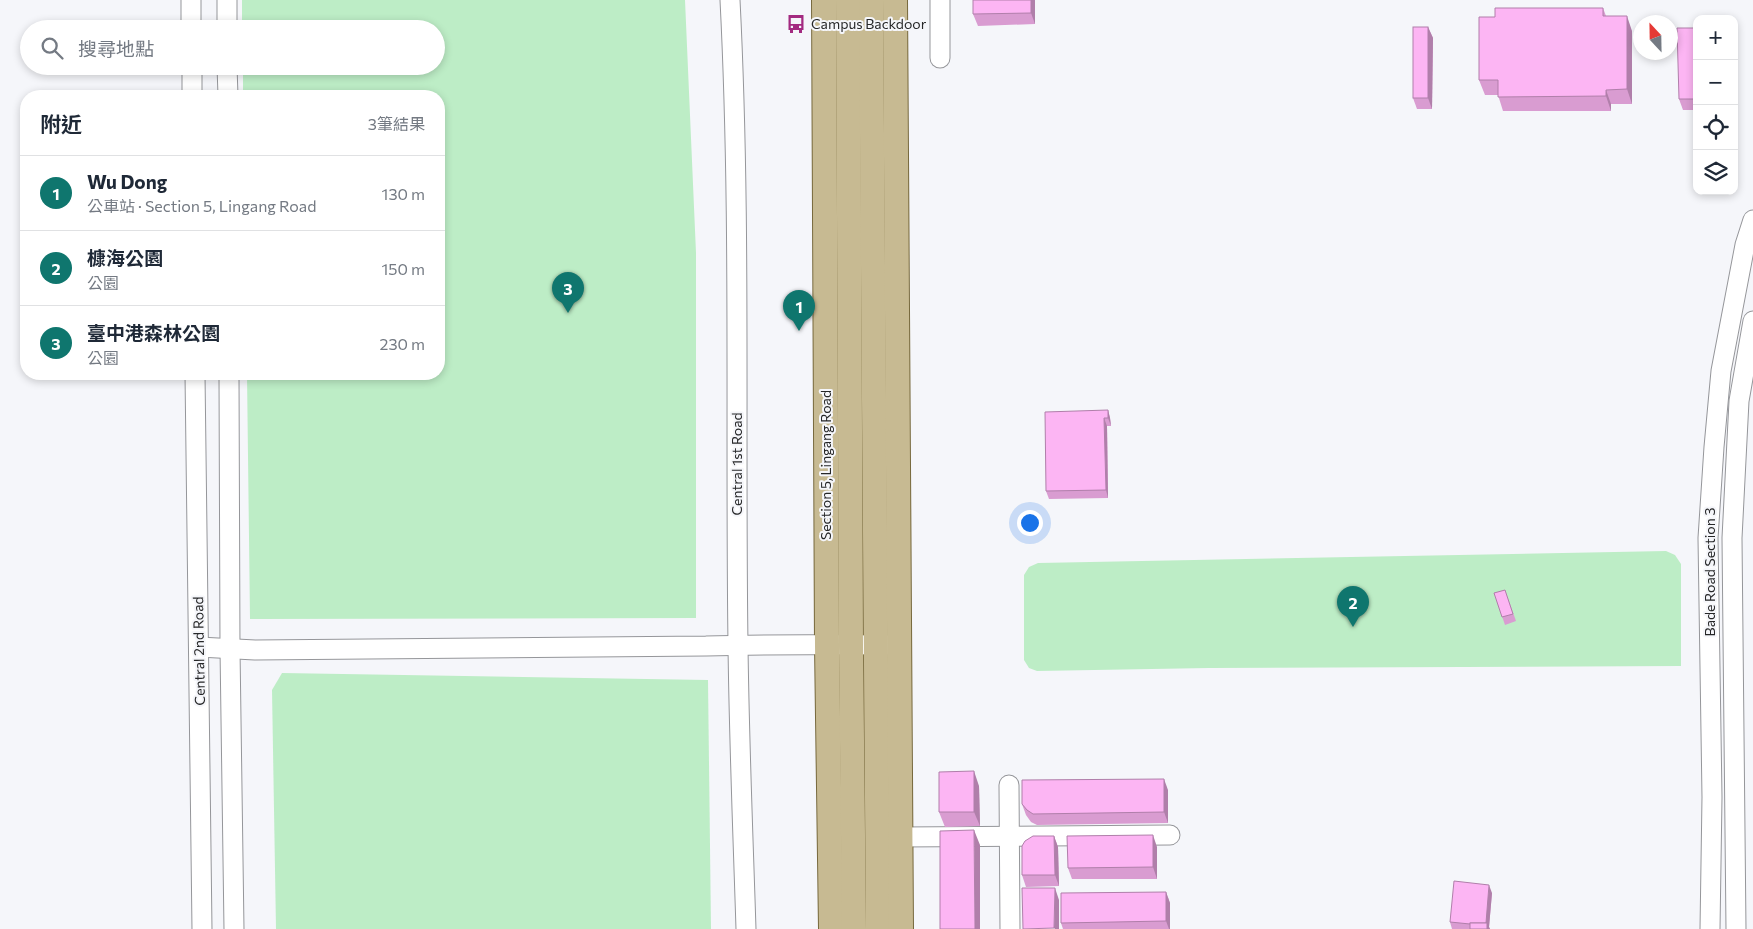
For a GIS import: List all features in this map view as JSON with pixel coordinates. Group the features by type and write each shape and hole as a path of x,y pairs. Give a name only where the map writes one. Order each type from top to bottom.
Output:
{"main road":[{"name":"Section 5, Lingang Road","path":"824,0 827,646 831,929"},
{"name":"Section 5, Lingang Road","path":"848,0 854,929"},
{"path":"871,0 874,645 878,929"},
{"path":"895,0 901,929"}],"street":[{"path":"191,0 191,20"},
{"path":"227,0 227,20"},
{"name":"Central 1st Road","path":"730,0 734,68 737,239 738,645 746,929"},
{"path":"940,0 940,58"},
{"path":"192,75 192,90"},
{"path":"227,75 228,90"},
{"name":"Bade Road Section 3","path":"1710,929 1712,797 1708,538 1721,371 1745,245 1753,220"},
{"name":"Bade Road Section 3","path":"1736,929 1732,538 1739,401 1753,321"},
{"name":"Central 2nd Road","path":"195,380 202,929"},
{"path":"228,380 234,929"},
{"path":"1708,538 1732,538"},
{"path":"199,648 255,650 779,644 827,646 898,645"},
{"path":"1009,785 1010,929"},
{"path":"900,837 1170,835"}],"green space":[{"path":"242,0 685,0 696,253 696,618 250,619 247,380 445,380 445,90 243,90 243,75 445,75 445,20 242,20"},
{"path":"1666,551 1675,555 1681,564 1681,666 1209,668 1037,671 1029,668 1024,660 1024,575 1029,567 1038,563"},
{"path":"282,673 708,680 711,929 276,929 272,690"}],"building":[{"path":"973,0 1031,0 1031,13 973,14"},
{"path":"1495,8 1603,8 1603,16 1627,16 1627,89 1606,90 1606,96 1498,97 1498,80 1479,80 1479,17 1495,17"},
{"path":"1413,27 1428,27 1428,98 1413,98"},
{"path":"1678,28 1693,28 1693,99 1679,99"},
{"path":"1108,410 1108,418 1104,418 1106,490 1046,491 1045,412"},
{"path":"1505,590 1513,614 1502,617 1494,593"},
{"path":"974,771 974,812 939,812 939,772"},
{"path":"1164,779 1164,812 1033,814 1022,804 1022,780"},
{"path":"974,830 975,929 940,929 940,831"},
{"path":"1153,835 1153,867 1068,868 1067,836"},
{"path":"1033,836 1054,836 1055,875 1022,875 1022,846 1025,841"},
{"path":"1454,881 1489,885 1486,923 1450,922"},
{"path":"1022,888 1055,888 1054,928 1023,929"},
{"path":"1166,892 1166,921 1061,923 1061,893"},
{"path":"1470,923 1487,923 1487,929 1470,929"}],"place":[{"name":"Campus Backdoor","path":"796,24"},
{"name":"臺中港森林公園","path":"568,313"},
{"name":"Wu Dong","path":"799,331"},
{"name":"槺海公園","path":"1353,627"}]}
